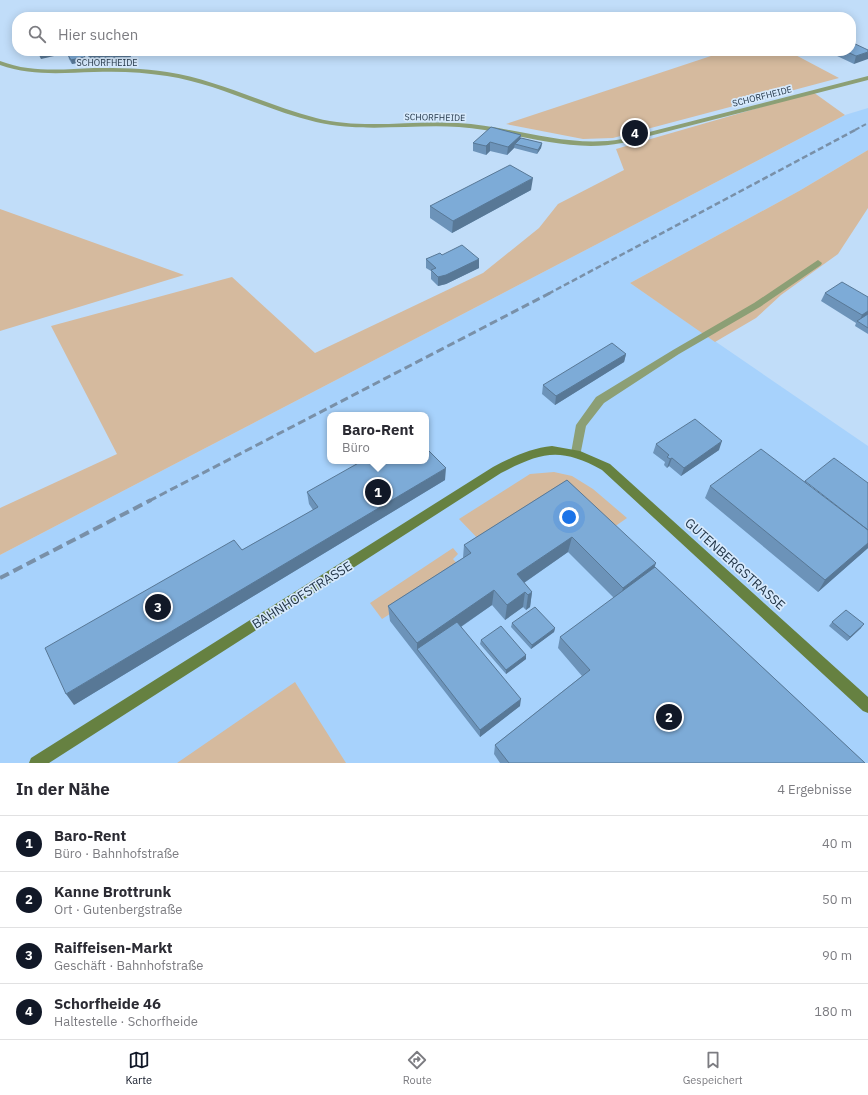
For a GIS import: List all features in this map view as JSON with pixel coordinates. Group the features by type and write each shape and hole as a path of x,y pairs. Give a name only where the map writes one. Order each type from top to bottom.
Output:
{"street":[{"name":"SCHORFHEIDE","path":"0,63 16,68 44,72 114,70 169,74 229,90 300,115 336,124 363,126 459,125 511,131 562,143 596,145 622,141 868,78"},
{"path":"576,454 581,425 600,400 676,352 757,306 818,263"},
{"name":"BAHNHOFSTRASSE","path":"36,763 497,470 535,452 556,450 576,454"},
{"name":"GUTENBERGSTRASSE","path":"576,454 591,458 606,468 868,706"}],"shaded area":[{"path":"711,56 797,56 839,78 613,138 583,139 506,124"},
{"path":"813,92 845,115 0,555 0,508 117,454 51,326 232,277 315,353 483,273 539,228 558,204 624,170 616,149"},
{"path":"868,108 868,150 799,191 630,283 868,446 868,763 0,763 0,555 845,115"},
{"path":"868,150 868,208 838,254 781,295 756,318 715,342 630,283 799,191"},
{"path":"0,209 184,275 0,331"},
{"path":"554,472 572,476 593,489 627,518 604,534 485,546 459,519 530,474"},
{"path":"453,548 458,554 453,559 458,565 464,567 382,619 370,603"},
{"path":"295,682 346,763 177,763"}],"building":[{"path":"856,44 868,50 868,52 856,56"},
{"path":"69,56 85,57 71,60"},
{"path":"491,127 521,135 508,147 490,142 486,146 473,143"},
{"path":"521,138 542,143 538,150 515,144"},
{"path":"510,165 533,178 453,221 430,206"},
{"path":"462,245 479,259 446,275 438,277 431,270 436,268 426,259 440,253 442,255"},
{"path":"842,282 868,297 868,311 862,315 825,293"},
{"path":"868,314 868,328 857,321"},
{"path":"612,343 626,354 556,396 543,385"},
{"path":"695,419 722,441 684,468 672,458 670,459 667,457 669,455 656,444"},
{"path":"761,449 868,530 868,543 825,580 710,486"},
{"path":"429,451 446,468 66,694 45,648 234,540 242,550 318,507 307,492 357,464 429,464"},
{"path":"834,458 868,483 868,530 805,481"},
{"path":"567,480 656,563 623,588 572,537 517,574 532,592 528,595 525,592 507,605 494,590 417,643 388,606 471,553 464,545"},
{"path":"655,567 865,763 509,763 495,745 590,670 560,637"},
{"path":"535,607 555,628 532,645 512,623"},
{"path":"846,610 864,624 850,637 832,622"},
{"path":"457,622 521,699 480,730 417,649"},
{"path":"501,626 526,655 506,670 481,640"}],"railway":[{"path":"855,130 868,123"},
{"path":"548,294 857,129"},
{"path":"149,501 550,293"},
{"path":"0,578 151,500"}],"place":[{"name":"Schorfheide 46","path":"635,133"},
{"name":"Baro-Rent","path":"378,492"},
{"name":"Raiffeisen-Markt","path":"158,607"},
{"name":"Kanne Brottrunk","path":"669,717"}]}
